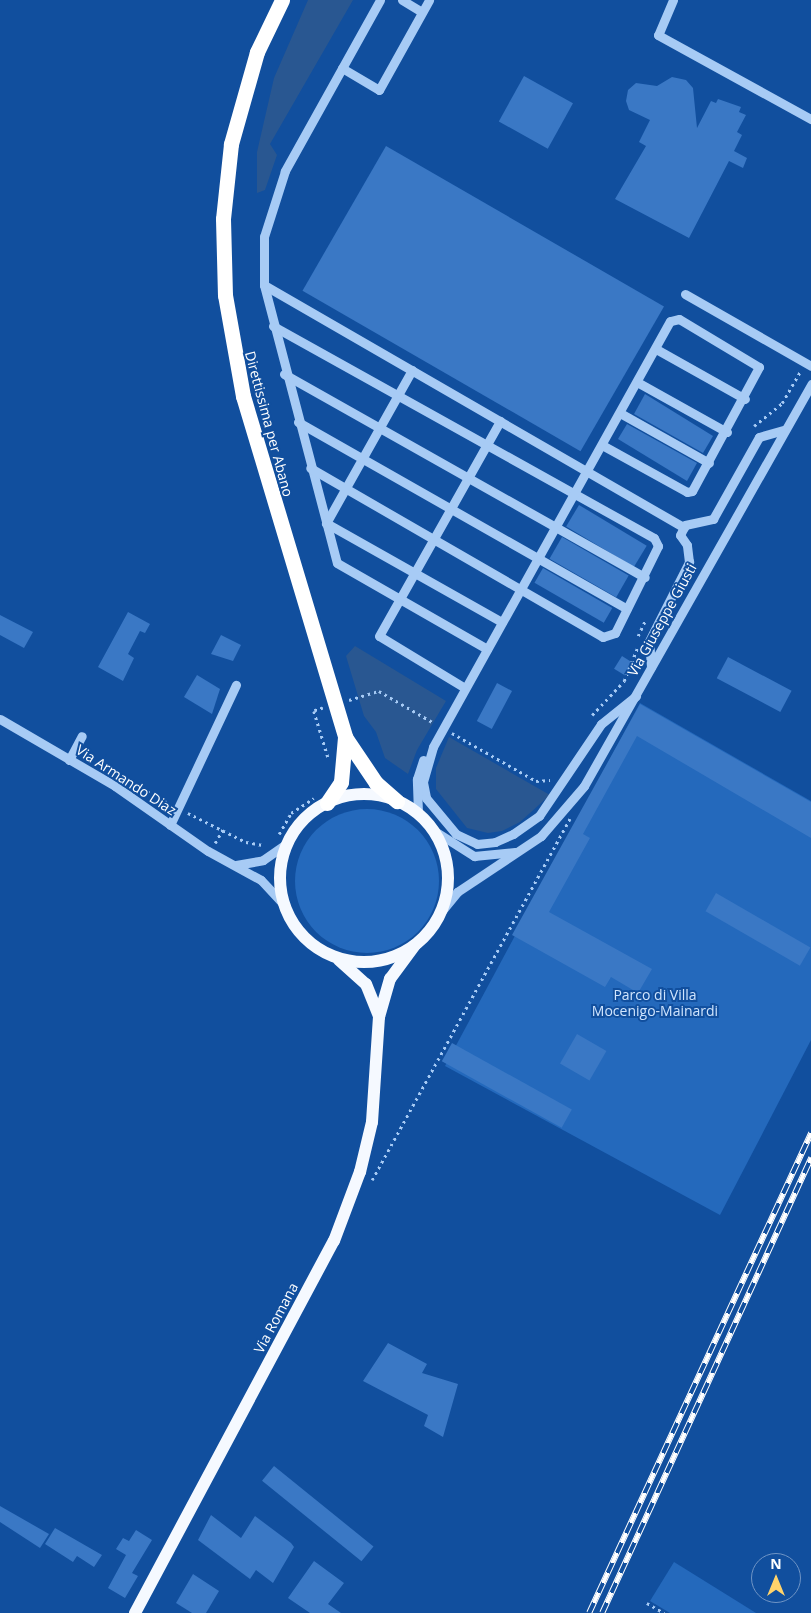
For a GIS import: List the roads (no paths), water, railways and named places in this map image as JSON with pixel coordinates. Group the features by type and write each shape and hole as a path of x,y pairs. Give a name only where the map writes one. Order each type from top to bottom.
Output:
{"highway":[{"name":"Direttissima per Abano","path":"282,0 254,61 231,144 223,219 225,296 243,396 345,736 376,782 397,801"},
{"name":"Direttissima per Abano","path":"327,802 340,782 345,736"}],"main road":[{"path":"358,795 397,801 418,814 433,830 445,856 448,884 441,912 415,945 389,958 360,962 332,956 300,932 284,905 280,884 287,843 303,820 327,802 358,795"},
{"name":"Via Romana","path":"139,1612 334,1241 360,1172 372,1122 379,1017 390,979 415,945"},
{"name":"Via Romana","path":"332,956 366,984 379,1017"}],"street":[{"path":"380,0 285,171 273,202 264,237 264,285 284,374 337,563 487,649"},
{"path":"402,0 422,12"},
{"path":"342,68 379,90 429,0"},
{"path":"673,0 658,35 811,118"},
{"path":"264,285 684,527 713,519 759,436 784,430"},
{"path":"685,294 811,366"},
{"path":"418,814 417,779 423,761 433,748 670,321 679,319 758,365 744,399 709,464 692,491 686,492 602,445"},
{"path":"273,326 657,541 657,550 645,577 612,637 604,637 310,468"},
{"path":"656,349 744,399"},
{"path":"326,523 347,489 412,370"},
{"path":"284,374 645,577"},
{"path":"637,382 726,432"},
{"name":"Via Giuseppe Giusti","path":"441,912 457,892 497,868 516,852 541,836 569,805 636,696 811,384"},
{"path":"620,413 709,464"},
{"path":"465,688 381,639 381,631 452,509 500,421"},
{"path":"298,422 627,609"},
{"path":"326,523 502,622"},
{"path":"651,668 648,641 689,562 687,545 680,535 684,527"},
{"path":"170,825 236,685"},
{"path":"433,748 423,782 433,810 456,834 476,844 495,842 539,816 601,724 636,696"},
{"name":"Via Armando Diaz","path":"0,720 69,760 210,852 261,880 284,905"},
{"path":"69,760 82,736"},
{"name":"Via Giuseppe Giusti","path":"433,830 453,846 474,856 516,852"},
{"path":"236,865 263,860 287,843"}],"railway":[{"path":"589,1613 811,1133"},
{"path":"602,1613 811,1158"}],"park label":[{"name":"Parco di Villa Mocenigo-Mainardi","path":"655,1004"}]}
